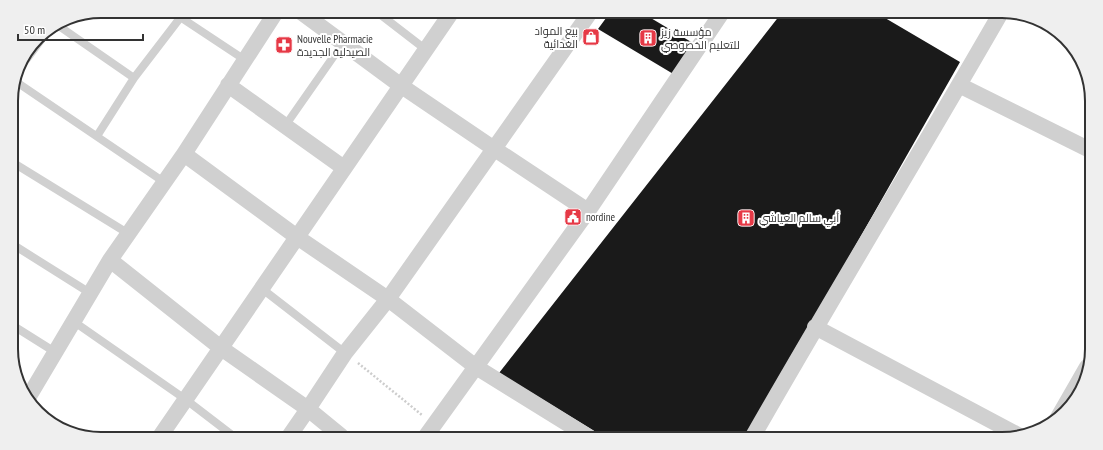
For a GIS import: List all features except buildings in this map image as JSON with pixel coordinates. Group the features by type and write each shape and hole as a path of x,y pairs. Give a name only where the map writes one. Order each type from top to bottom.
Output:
{"street":[{"path":"31,393 110,260 184,154 272,18"},
{"path":"309,18 400,85 588,210"},
{"path":"163,432 425,48 447,18"},
{"path":"292,432 345,353 388,299 493,148 586,18"},
{"path":"430,430 588,210 718,18"},
{"path":"755,432 815,327 998,18"},
{"path":"228,85 344,168"},
{"path":"959,85 1085,148"},
{"path":"184,154 297,237 388,299 476,367 582,432"},
{"path":"110,260 221,348 308,409 336,432"},
{"path":"815,327 1011,431"}],"lane":[{"path":"97,136 134,78 180,18 245,60"},
{"path":"385,18 425,48"},
{"path":"61,28 134,78"},
{"path":"285,126 343,43"},
{"path":"20,84 164,182"},
{"path":"18,166 129,234"},
{"path":"18,248 90,293"},
{"path":"261,288 345,353"},
{"path":"73,321 186,399 228,432"},
{"path":"18,329 55,352"}],"path":[{"path":"345,353 430,430"}],"place":[{"name":"بيع المواد الغدائية","path":"591,37"},
{"name":"مؤسسة زيز للتعليم الخصوصي","path":"648,38"},
{"name":"Nouvelle Pharmacie الصيدلية الجديدة","path":"284,45"},
{"name":"nordine","path":"573,217"},
{"name":"أبي سالم العياشي","path":"746,218"}]}
